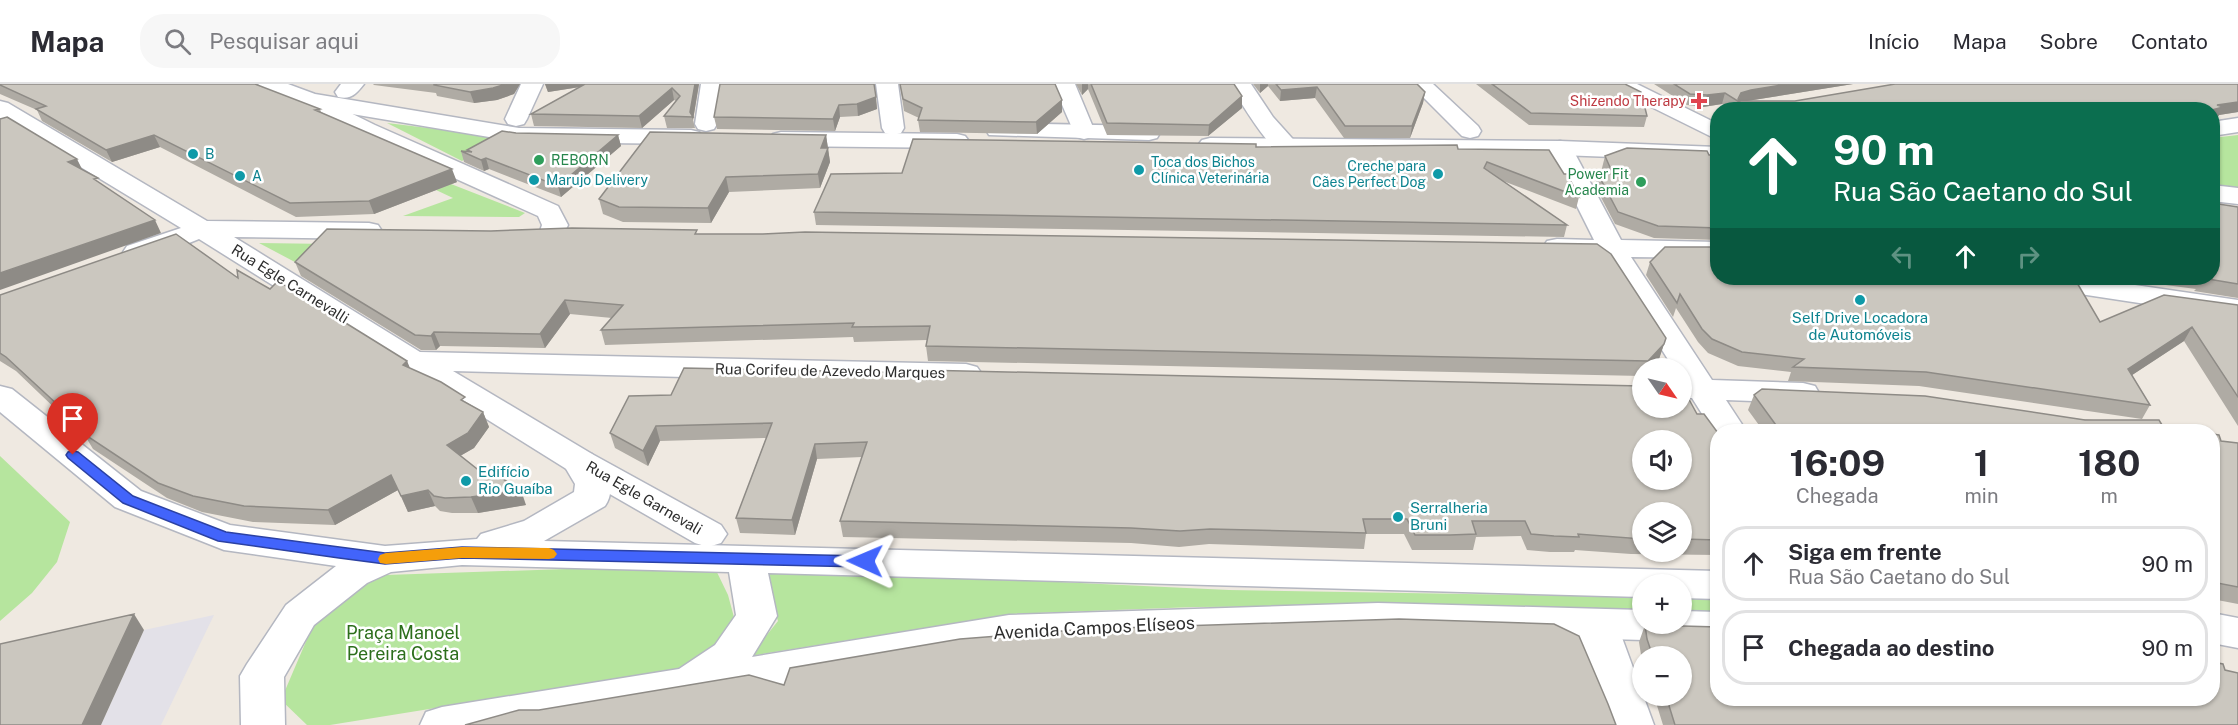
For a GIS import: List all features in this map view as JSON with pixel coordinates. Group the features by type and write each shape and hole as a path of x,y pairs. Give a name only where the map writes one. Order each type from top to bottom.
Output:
{"street":[{"path":"269,84 310,100 367,130 549,211 555,225 541,231 583,232"},
{"path":"516,118 532,84"},
{"path":"712,84 719,129"},
{"path":"887,84 893,128"},
{"path":"1064,84 1084,132"},
{"path":"1240,84 1265,122 1282,141"},
{"path":"1421,84 1470,131"},
{"path":"1620,84 1710,129"},
{"path":"342,87 516,118 719,129"},
{"path":"310,100 389,116 519,135 719,129"},
{"name":"Rua Egle Carnevalli","path":"0,108 202,229 580,462"},
{"path":"1687,119 1710,115"},
{"path":"367,130 373,123 389,116"},
{"path":"2220,128 2238,125"},
{"path":"0,131 30,128"},
{"path":"1182,139 1084,132 893,128 761,132 1282,141 1710,154"},
{"path":"1282,141 1470,131 1710,141"},
{"path":"1560,148 1611,247 1693,389 1723,424"},
{"path":"2220,194 2238,196"},
{"path":"2220,205 2238,208"},
{"path":"112,261 202,229 398,231"},
{"path":"1527,246 1710,250"},
{"path":"2080,285 2238,309"},
{"name":"Rua Corifeu de Azevedo Marques","path":"413,361 994,375"},
{"path":"1693,389 1836,395"},
{"path":"0,396 128,499 224,537 385,559 462,552 1710,585"},
{"path":"462,552 537,530 592,498 592,484 580,462"},
{"name":"Rua Egle Garnevali","path":"580,462 708,534"},
{"path":"686,684 730,656 757,616 748,583 747,558"},
{"path":"262,725 262,676 300,615 353,573 385,559"},
{"path":"1618,581 1596,624 1632,725"},
{"name":"Avenida Campos Elíseos","path":"442,725 1009,630 1378,618 1710,627"},
{"path":"2220,630 2238,633"}],"shaded area":[{"path":"214,615 161,725 101,725 144,630"}],"green space":[{"path":"387,123 502,137 462,161"},
{"path":"2238,135 2238,190 2220,188 2220,137"},
{"path":"451,184 525,213 519,217 403,216 453,198 436,190"},
{"path":"259,243 331,244 308,269"},
{"path":"0,456 70,522 57,562 32,593 0,621"},
{"name":"Praça Manoel Pereira Costa","path":"713,564 728,595 735,621 714,646 678,669 330,725 307,725 281,700 313,625 374,578 386,575"},
{"path":"757,568 1229,590 1632,597 1632,613 1379,606 1194,607 1012,614 750,656 778,621 766,584"},
{"path":"1692,598 1710,598 1710,615 1692,614"}],"building":[{"path":"0,84 255,84 320,109 315,110 452,169 369,201 290,203 154,135 106,150 36,109 46,106"},
{"path":"434,84 506,84 470,92"},
{"path":"585,84 695,84 690,112 693,117 664,116 680,96 672,88 639,116 531,114"},
{"path":"720,84 874,84 876,97 857,104 839,105 833,119 714,117"},
{"path":"900,84 1055,84 1062,100 1036,122 918,120 922,108 903,99"},
{"path":"1091,84 1234,84 1242,96 1209,125 1107,123"},
{"path":"1276,84 1417,84 1425,92 1412,126 1345,126 1317,87 1281,90"},
{"path":"1492,84 1625,84 1641,92 1647,116 1531,113"},
{"path":"1674,84 1788,84 1741,93 1738,99 1740,101 1795,101 1895,84 2238,84 2238,102 2220,105 2220,102 1739,102 1725,93 1690,94"},
{"path":"7,117 77,159 68,162 98,178 94,179 155,220 0,273 0,119"},
{"path":"502,131 618,135 558,186 486,158 481,160 461,151 472,152 467,150"},
{"path":"650,132 826,135 821,148 828,148 818,174 726,177 708,208 619,207 599,199"},
{"path":"913,139 1256,144 1256,147 1457,145 1458,149 1549,150 1564,174 1567,174 1579,197 1487,162 1484,168 1567,225 814,212 831,174 902,173"},
{"path":"1627,148 1707,151 1710,155 1710,228 1658,226 1618,212 1598,174 1613,174 1605,156"},
{"path":"2220,204 2238,207 2238,284 2220,281"},
{"path":"572,228 697,230 695,234 805,232 1597,244 1611,254 1666,338 1664,344 1651,358 1632,358 1632,361 926,346 930,326 852,327 854,323 601,330 623,305 565,300 540,334 434,332 431,336 415,335 295,262 327,229 491,231"},
{"path":"176,234 238,278 237,270 270,289 278,281 407,361 403,365 441,382 465,397 461,400 483,412 468,433 447,445 481,472 485,468 521,490 445,498 434,496 428,490 401,496 391,475 328,510 244,506 193,496 158,483 84,434 87,432 0,353 0,295"},
{"path":"1665,247 1710,247 1710,285 2078,285 2100,322 2164,295 2238,305 2238,397 2192,327 2128,369 2150,405 1926,372 1793,367 1804,359 1742,352 1712,339 1702,329 1680,294 1677,303 1650,262"},
{"path":"684,368 921,373 921,370 1632,386 1632,418 1692,418 1692,405 1697,414 1704,414 1711,424 1710,540 1692,539 1692,502 1632,502 1632,538 1578,534 1579,537 1531,534 1525,521 1472,521 1476,534 1415,535 1407,519 1363,519 1366,533 1210,529 1180,531 840,521 867,442 815,444 792,520 736,518 772,423 656,426 643,451 610,433 629,396 671,395"},
{"path":"1762,389 1925,396 2085,420 2159,420 2161,424 1775,424 1754,395"},
{"path":"2220,438 2221,441 2238,443 2238,587 2220,584"},
{"path":"134,614 82,725 0,725 0,644"},
{"path":"1399,619 1554,624 1579,636 1616,725 465,725 519,710 539,710 749,675 784,685 790,668 960,639 1088,629"},
{"path":"1692,626 1710,627 1710,706 2220,706 2220,663 2223,664 2225,670 2238,673 2238,725 1675,725 1669,706 1692,706 1692,646 1649,646 1646,634 1692,634"}],"slow traffic":[{"path":"386,559 462,552 549,554"}],"place":[{"name":"Shizendo Therapy","path":"1699,101"},
{"name":"B","path":"193,154"},
{"name":"REBORN","path":"539,160"},
{"name":"Toca dos Bichos Clínica Veterinária","path":"1139,170"},
{"name":"Creche para Cães Perfect Dog","path":"1438,174"},
{"name":"A","path":"240,176"},
{"name":"Marujo Delivery","path":"534,180"},
{"name":"Power Fit Academia","path":"1641,182"},
{"name":"Self Drive Locadora de Automóveis","path":"1860,300"},
{"name":"Edifício Rio Guaíba","path":"466,481"},
{"name":"Serralheria Bruni","path":"1398,517"}],"route":[{"path":"73,455 128,499 224,537 339,553 385,559 462,552 865,561"}]}
